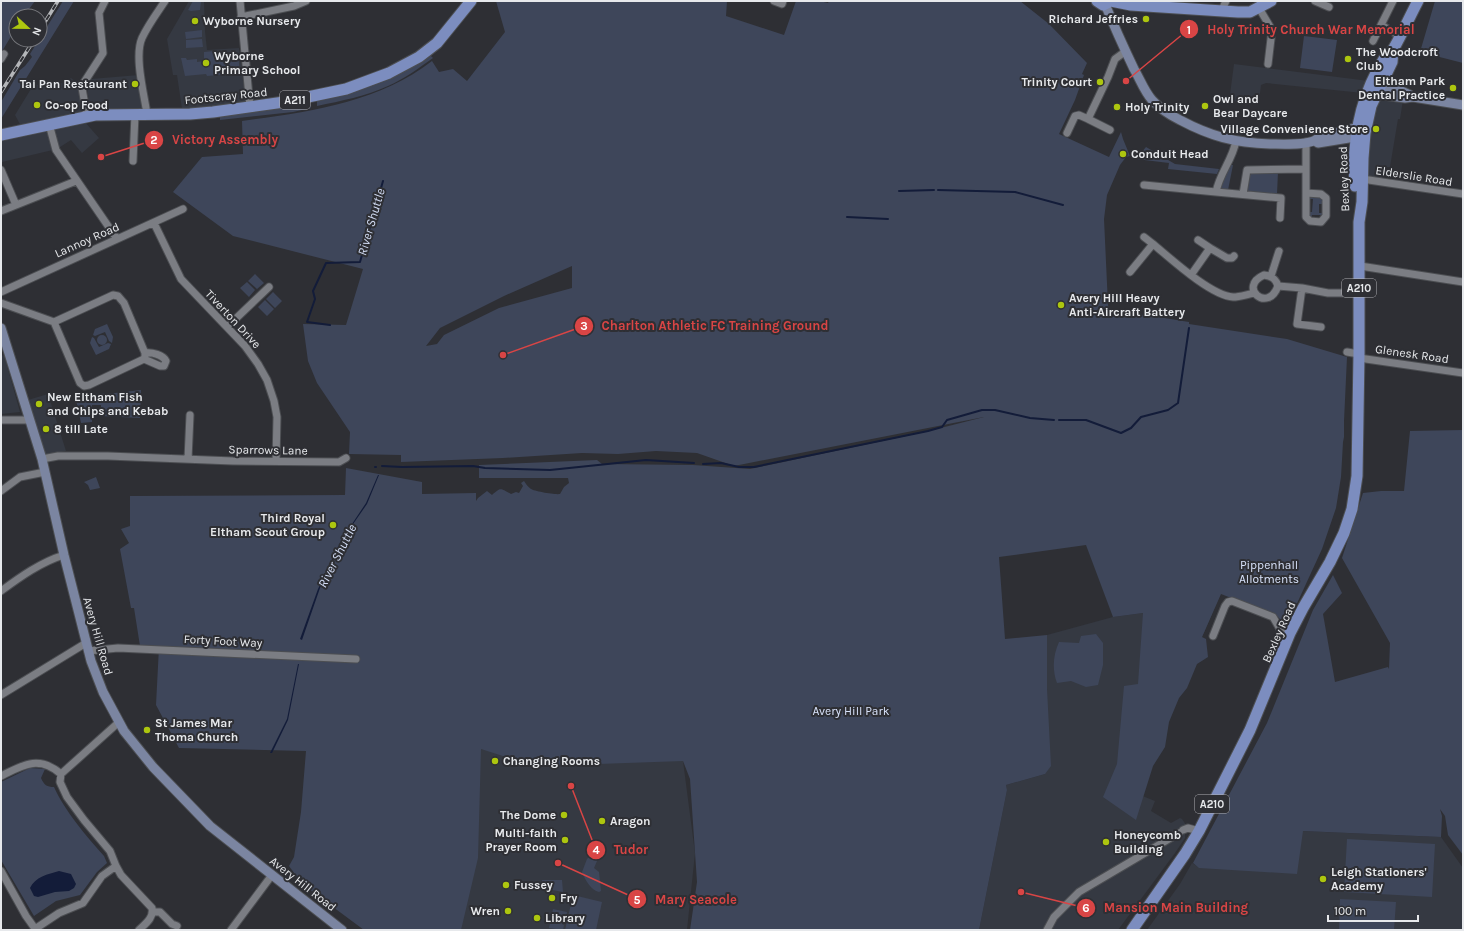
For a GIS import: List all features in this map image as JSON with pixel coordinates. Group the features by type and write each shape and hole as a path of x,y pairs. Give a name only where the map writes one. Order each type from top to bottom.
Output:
{"main road":[{"name":"Footscray Road","path":"1,135 88,116 111,114 190,114 284,102 333,92 372,80 419,57 430,49 471,1"},
{"path":"1106,2 1221,12 1250,12 1271,1"},
{"name":"A210","path":"1360,132 1371,106 1375,89 1392,62 1393,50 1418,1"},
{"name":"Bexley Road","path":"1359,222 1362,202 1360,132"},
{"name":"Bexley Road","path":"1132,930 1185,854 1198,831 1250,730 1290,633 1330,562 1344,533 1352,509 1357,476 1360,266 1359,222 1355,181 1360,132"}],"street":[{"path":"88,116 82,88 83,84 103,53 99,13 105,1"},
{"path":"147,114 140,74 140,52 142,39 165,1"},
{"path":"240,1 250,107"},
{"path":"241,17 294,6 306,1"},
{"path":"774,1 782,4 783,1"},
{"path":"1221,12 1226,1"},
{"path":"1315,1 1328,7"},
{"path":"1373,41 1393,1"},
{"path":"1106,2 1126,51 1148,95 1158,106 1171,115 1207,133 1236,141 1270,144 1318,143 1360,132"},
{"path":"1259,8 1272,30 1268,64"},
{"path":"1381,26 1400,36"},
{"path":"1088,119 1108,77 1115,58 1126,51"},
{"path":"1375,89 1406,93 1413,97 1463,105"},
{"path":"134,161 135,114"},
{"path":"1067,133 1075,116 1079,115 1110,130"},
{"path":"49,124 56,150 117,239"},
{"path":"1216,192 1222,174 1232,158 1236,141"},
{"path":"1306,193 1321,194 1326,198 1326,216 1321,222 1310,221 1306,217 1306,193 1306,169 1310,142"},
{"path":"1243,194 1247,170 1306,169"},
{"path":"1,170 16,205"},
{"name":"Elderslie Road","path":"1362,179 1463,194"},
{"path":"1,211 76,181"},
{"path":"1144,185 1281,198 1280,218"},
{"name":"Lannoy Road","path":"1,292 183,209"},
{"name":"Tiverton Drive","path":"154,223 181,279 245,346 267,380 274,401 277,417 276,461"},
{"path":"1144,237 1204,285 1233,297 1255,293"},
{"path":"1198,240 1227,258 1232,258 1234,256"},
{"path":"1130,272 1153,244"},
{"path":"1191,275 1210,248"},
{"path":"1271,276 1279,251"},
{"path":"1360,266 1463,282"},
{"path":"1264,274 1271,276 1276,281 1278,286 1275,294 1268,298 1261,298 1256,295 1254,286 1257,278 1264,274"},
{"path":"227,328 269,286"},
{"path":"1278,286 1302,288 1328,293 1359,292"},
{"path":"1302,288 1297,324 1321,327"},
{"path":"1,303 54,322 115,295 124,303 144,356 89,385 84,386 80,383 54,322"},
{"name":"Avery Hill Road","path":"1,328 4,348 30,420 42,459 87,647 103,692 124,731 153,767 189,806 210,826 342,930"},
{"name":"Glenesk Road","path":"1347,352 1359,356 1463,373"},
{"path":"188,459 190,415"},
{"path":"1,420 30,420"},
{"name":"Sparrows Lane","path":"42,459 58,456 108,456 339,462 346,458"},
{"path":"1,491 20,477 45,472"},
{"path":"1,591 14,581 54,558 64,555"},
{"path":"1213,636 1225,606 1228,602 1232,601 1273,617 1280,629 1290,633"},
{"path":"1,695 87,647"},
{"name":"Forty Foot Way","path":"87,647 356,659"},
{"path":"119,722 61,774 60,782 67,797 110,851 121,875 151,906 153,912 151,918 138,930"},
{"path":"1,776 30,763 52,767 61,774"},
{"path":"1047,930 1054,917 1079,892 1181,831 1188,828 1198,831"},
{"path":"1,871 26,916 36,929 60,913 83,903 102,876 116,866"},
{"path":"231,930 272,875"},
{"path":"153,912 160,912 172,924 177,926"}],"shaded area":[{"name":"Wyborne Primary School","path":"189,1 204,1 207,50 239,48 246,104 182,109 177,75 173,75 167,39"},
{"path":"1234,64 1369,81 1363,93 1266,83 1261,85 1259,102 1229,102"},
{"path":"139,75 147,114 23,130 15,115 34,84 47,87 60,84 71,78 75,81 87,115 90,110 87,87 91,79"},
{"path":"1378,97 1403,100 1400,119 1398,119 1390,167 1384,167 1382,180 1365,178 1367,145"},
{"path":"84,121 99,138 82,153 71,140 57,149 2,162 1,138"},
{"path":"4,355 20,412 1,414 1,356"},
{"path":"48,394 66,451 45,456 28,400"},
{"name":"River Shuttle","path":"378,475 367,504 342,540 320,588 302,640 300,639 318,589 342,539 366,503"},
{"path":"1221,593 1135,793 1155,801 1151,811 1171,823 1180,818 1186,825 1182,827 1185,838 1175,853 1118,930 979,930 1007,790 1006,785 1045,774 1047,635 1113,617 1143,613"},
{"path":"298,664 288,720 272,753 270,753 287,719"},
{"path":"480,749 683,761 695,853 687,930 398,930"},
{"name":"Leigh Stationers' Academy","path":"1302,831 1441,837 1463,868 1463,930 1147,930 1180,884 1192,863 1200,868"},
{"path":"59,871 71,874 76,884 74,888 69,891 55,892 38,897 34,896 30,888 35,881 42,876"}],"green space":[{"path":"1,1 35,1 30,8 8,8 8,41 1,53"},
{"path":"63,1 74,1 48,43 48,25"},
{"path":"193,1 201,1 200,10 188,10"},
{"path":"496,1 727,1 726,16 784,35 796,1 819,1 828,3 829,1 1020,1 1049,24 1087,63 1082,74 1084,75 1075,100 1059,134 1109,157 1121,132 1130,156 1126,157 1120,165 1107,195 1104,219 1108,305 1110,313 1146,315 1189,322 1189,324 1287,339 1347,357 1341,477 1336,508 1322,549 1288,623 1281,620 1277,616 1221,594 1202,637 1206,639 1208,657 1197,664 1187,688 1179,698 1169,722 1165,747 1153,766 1136,820 1103,797 1117,764 1124,686 1138,684 1143,613 1113,617 1086,545 999,557 1005,639 1047,635 1047,689 1051,766 1045,774 1006,785 1007,790 979,930 690,930 697,882 690,779 683,761 513,767 506,757 481,749 478,858 461,930 364,930 302,884 289,866 294,857 301,812 306,751 179,748 156,705 159,647 140,646 134,608 131,608 120,549 129,543 121,529 130,526 130,496 345,495 346,468 422,482 422,494 476,493 476,501 487,491 492,495 501,489 511,494 516,492 519,493 523,486 521,483 524,481 533,490 560,494 564,487 569,483 568,478 479,478 479,465 597,460 602,464 693,465 750,469 925,432 984,417 734,466 697,453 656,451 618,454 582,453 401,462 401,455 349,454 350,432 317,383 308,361 303,324 346,325 363,269 233,236 173,192 202,157 243,154 242,121 317,109 366,96 389,87 432,61 439,72 453,69 467,81 505,32","holes":["572,266 572,288 499,308 444,335 437,344 426,346 440,328 504,296"]},
{"path":"1435,1 1463,1 1463,63 1420,52"},
{"path":"202,30 202,37 186,39 185,32"},
{"path":"1304,36 1337,40 1332,72 1300,68"},
{"path":"202,39 203,47 186,48 186,40"},
{"path":"34,48 45,48 1,119 1,102 20,70 32,57 30,54"},
{"path":"214,51 215,56 238,54 240,73 185,76 181,58 186,58 187,60 197,59 197,62 204,61 204,52"},
{"path":"430,55 433,58 406,77 380,90 317,106 317,100 376,84 404,72"},
{"path":"307,102 311,108 293,112 220,120 220,116"},
{"path":"1146,147 1175,164 1219,169 1217,174 1168,169 1169,163 1136,159"},
{"path":"1231,165 1233,165 1228,190 1223,189 1220,187 1226,172"},
{"path":"1253,172 1278,172 1277,194 1246,190 1250,175"},
{"path":"1310,197 1322,197 1324,204 1319,204 1319,213 1324,213 1321,219 1321,215 1312,215 1311,219 1309,218 1308,212 1312,212 1313,199 1308,199"},
{"path":"255,274 264,283 257,289 248,281"},
{"path":"247,282 255,290 249,297 240,288"},
{"path":"273,292 282,301 275,308 266,299"},
{"path":"265,300 274,309 267,316 258,307"},
{"path":"107,324 113,337 112,343 109,341 105,332 95,336 93,335 95,329"},
{"path":"100,335 104,335 107,340 104,345 100,345 97,342 97,338"},
{"path":"92,337 99,347 108,343 111,344 109,349 96,355 90,343"},
{"path":"141,390 140,418 101,416 101,405 92,405 92,422 81,423 75,395"},
{"path":"1463,430 1463,855 1448,835 1445,816 1440,809 1442,816 1441,837 1303,831 1297,874 1199,868 1193,863 1267,723 1313,610 1333,575 1342,593 1323,614 1335,682 1388,667 1389,669 1390,643 1342,558 1363,493 1404,491 1410,431"},
{"path":"96,477 100,488 90,490 88,485 84,482"},
{"path":"1096,634 1103,643 1103,665 1098,685 1086,687 1071,681 1057,683 1054,673 1054,662 1055,652 1059,642 1079,643 1081,636"},
{"path":"30,768 45,769 41,778 43,782 48,786 54,787 70,814 83,832 104,856 107,863 97,872 80,895 56,901 34,916 1,860 1,782"},
{"path":"1347,839 1435,844 1432,897 1344,892"},
{"path":"592,854 595,855 597,861 594,868 599,872 601,891 599,892 593,889 582,872 587,859"},
{"path":"542,880 562,880 563,892 542,888"},
{"path":"573,895 602,902 596,930 565,930"},
{"path":"1340,899 1396,902 1394,930 1339,930"},
{"path":"553,909 567,912 566,918 563,918 563,930 549,928"}],"waterway":[{"name":"River Shuttle","path":"330,325 307,322 315,299 313,291 326,263 360,262 383,181"},
{"name":"River Shuttle","path":"899,191 934,190"},
{"name":"River Shuttle","path":"938,190 1015,192 1063,205"},
{"name":"River Shuttle","path":"847,217 888,219"},
{"path":"1059,420 1086,420 1121,433 1131,428 1141,417 1168,410 1178,403 1189,328"},
{"path":"703,464 721,463 739,467 754,467 928,431 942,427 947,420 982,410 995,410 1030,418 1054,420"},
{"path":"382,466 473,466 485,468 550,470 646,460 694,463"}],"railway":[{"path":"48,17 58,1"},
{"path":"1,92 29,48"}],"place":[{"name":"Richard Jeffries","path":"1146,19"},
{"name":"Wyborne Nursery","path":"195,21"},
{"name":"The Woodcroft Club","path":"1348,59"},
{"name":"Wyborne Primary School","path":"206,63"},
{"name":"Holy Trinity Church War Memorial","path":"1126,81"},
{"name":"Trinity Court","path":"1100,82"},
{"name":"Tai Pan Restaurant","path":"135,84"},
{"name":"Eltham Park Dental Practice","path":"1453,88"},
{"name":"Co-op Food","path":"37,105"},
{"name":"Owl and Bear Daycare","path":"1205,106"},
{"name":"Holy Trinity","path":"1117,107"},
{"name":"Village Convenience Store","path":"1376,129"},
{"name":"Conduit Head","path":"1123,154"},
{"name":"Victory Assembly","path":"101,157"},
{"name":"Avery Hill Heavy Anti-Aircraft Battery","path":"1061,305"},
{"name":"Charlton Athletic FC Training Ground","path":"503,355"},
{"name":"New Eltham Fish and Chips and Kebab","path":"39,404"},
{"name":"8 till Late","path":"46,429"},
{"name":"Third Royal Eltham Scout Group","path":"333,525"},
{"name":"St James Mar Thoma Church","path":"147,730"},
{"name":"Changing Rooms","path":"495,761"},
{"name":"Tudor","path":"571,786"},
{"name":"The Dome","path":"564,815"},
{"name":"Aragon","path":"602,821"},
{"name":"Multi-faith Prayer Room","path":"565,840"},
{"name":"Honeycomb Building","path":"1106,842"},
{"name":"Mary Seacole","path":"558,863"},
{"name":"Leigh Stationers' Academy","path":"1323,879"},
{"name":"Fussey","path":"506,885"},
{"name":"Mansion Main Building","path":"1021,892"},
{"name":"Fry","path":"552,898"},
{"name":"Wren","path":"508,911"},
{"name":"Library","path":"537,918"}],"park label":[{"name":"Pippenhall Allotments","path":"1269,572"},
{"name":"Avery Hill Park","path":"851,711"}]}
